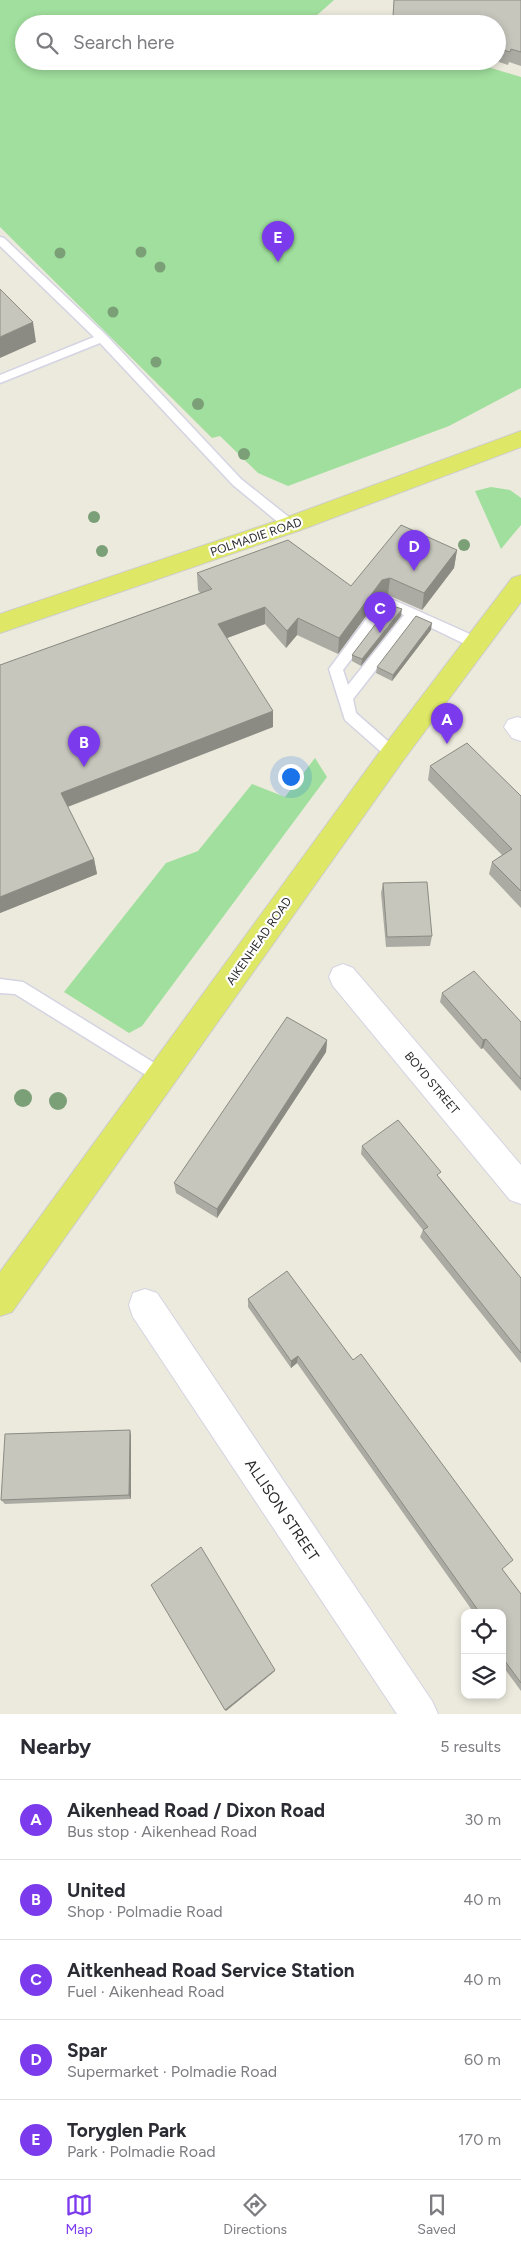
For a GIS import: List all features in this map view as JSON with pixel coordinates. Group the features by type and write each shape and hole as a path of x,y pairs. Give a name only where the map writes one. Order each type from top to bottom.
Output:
{"main road":[{"name":"POLMADIE ROAD","path":"0,624 517,447"},
{"name":"AIKENHEAD ROAD","path":"0,1300 163,1077 393,754 521,584"}],"street":[{"name":"BOYD STREET","path":"342,977 521,1189"},
{"name":"ALLISON STREET","path":"145,1305 419,1714"}],"lane":[{"path":"0,240 102,338 237,482 290,525"},
{"path":"0,379 102,338"},
{"path":"393,754 350,716 336,668 388,602 476,643"},
{"path":"346,698 413,613"},
{"path":"0,986 17,987 163,1077"}],"green space":[{"path":"0,0 334,0 317,15 15,15 15,70 498,70 521,77 521,388 449,426 288,486 258,473 220,436 212,438 0,227"},
{"path":"491,487 510,490 521,498 521,525 501,549 475,491"},
{"path":"315,758 327,777 142,1026 129,1033 64,992 166,863 198,851 252,784 285,797"}],"building":[{"path":"394,0 521,0 521,52 511,49 510,52 506,51 506,15 393,15"},
{"path":"0,289 33,322 0,337"},
{"path":"401,525 457,550 424,593 390,578 382,580 339,638 298,618 287,631 265,607 218,624 273,711 61,793 94,859 0,897 0,665 212,589 197,573 288,540 351,586"},
{"path":"390,605 402,609 362,659 352,655"},
{"path":"416,616 432,623 393,675 377,667"},
{"path":"467,743 521,796 521,891 492,862 512,849 430,766"},
{"path":"427,882 432,936 387,937 383,883"},
{"path":"474,971 521,1022 521,1079 486,1039 483,1040 442,993"},
{"path":"287,1017 327,1040 217,1209 174,1183"},
{"path":"398,1120 441,1172 437,1175 521,1278 521,1353 423,1230 428,1227 362,1146"},
{"path":"287,1271 353,1360 361,1354 513,1560 502,1569 521,1594 521,1683 506,1662 506,1609 477,1609 298,1356 291,1361 248,1299"},
{"path":"130,1430 129,1495 1,1500 5,1434"},
{"path":"201,1547 275,1670 225,1710 151,1585"}],"place":[{"name":"Toryglen Park","path":"278,262"},
{"name":"Spar","path":"414,571"},
{"name":"Aitkenhead Road Service Station","path":"380,633"},
{"name":"Aikenhead Road / Dixon Road","path":"447,744"},
{"name":"United","path":"84,767"}]}
